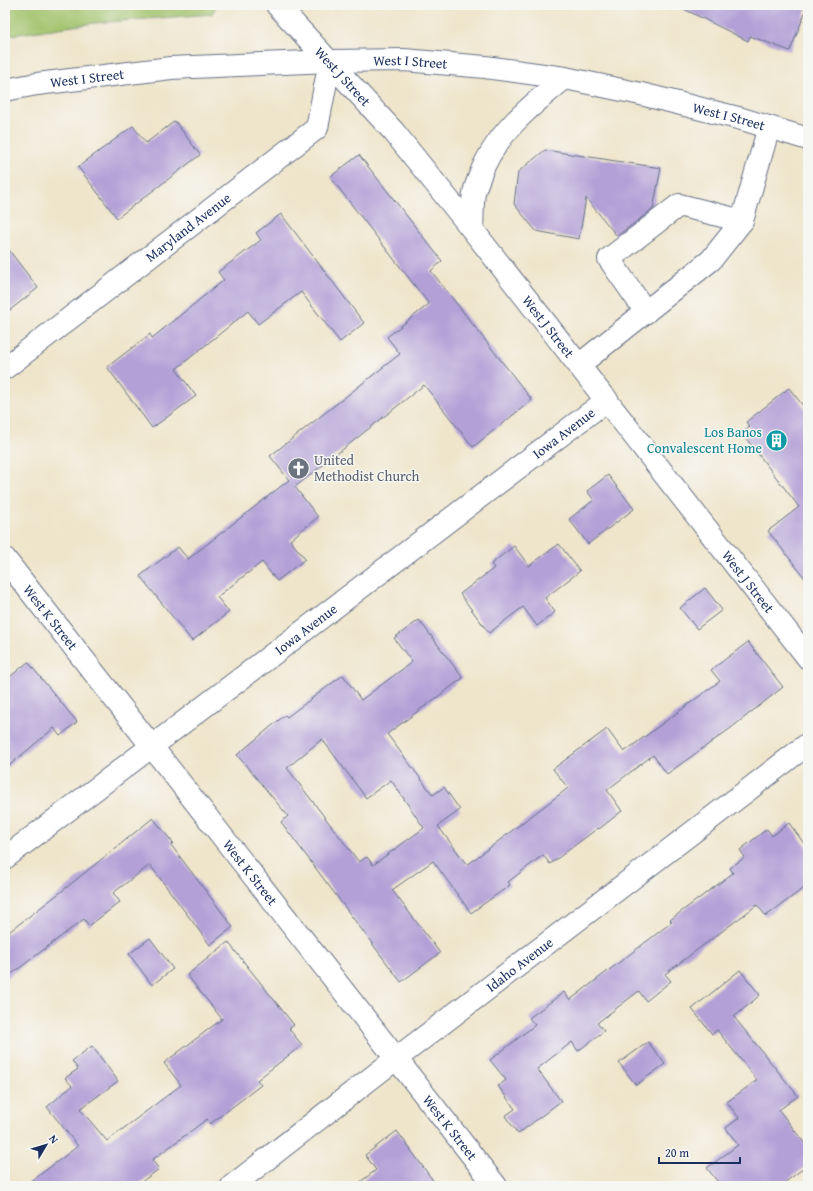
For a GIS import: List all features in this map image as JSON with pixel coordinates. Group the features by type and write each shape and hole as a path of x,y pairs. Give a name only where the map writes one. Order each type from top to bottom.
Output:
{"street":[{"name":"West J Street","path":"277,5 394,132 579,364 808,658"},
{"name":"West I Street","path":"5,90 37,84 171,68 330,61 404,60 565,78 641,94 742,119 808,139"},
{"name":"Maryland Avenue","path":"5,368 317,128 330,61"},
{"path":"472,229 474,192 488,156 518,118 565,78"},
{"path":"579,364 711,260 742,221 769,128"},
{"path":"646,312 609,259 679,205 742,221"},
{"name":"Iowa Avenue","path":"5,858 607,400"},
{"name":"West K Street","path":"5,559 496,1186"},
{"name":"Idaho Avenue","path":"232,1186 808,744"}],"green space":[{"path":"5,5 217,5 212,14 94,23 5,36"}],"building":[{"path":"676,5 808,5 790,51 750,36 748,41"},
{"path":"175,121 200,155 117,218 78,167 133,126 146,143"},
{"path":"545,150 661,168 653,209 617,236 586,198 579,239 536,231 514,204 518,172"},
{"name":"United Methodist Church","path":"359,155 442,261 431,271 532,400 473,447 424,385 295,487 318,517 290,540 305,559 277,581 262,562 217,597 229,612 192,641 140,576 178,547 188,559 289,480 270,456 400,354 387,337 429,304 330,177"},
{"path":"281,214 364,323 340,342 301,292 258,324 248,311 176,369 196,396 152,428 107,367 150,334 152,338 224,280 218,272 261,240 256,233"},
{"path":"5,245 38,288 5,314"},
{"name":"Los Banos Convalescent Home","path":"789,388 808,412 808,582 768,531 799,507 742,433 750,427 746,422"},
{"path":"608,475 634,509 588,544 569,519 594,500 587,491"},
{"path":"559,544 580,571 545,598 555,612 537,626 523,607 489,633 460,594 494,568 491,564 514,546 529,566"},
{"path":"705,588 722,610 697,629 680,608"},
{"path":"419,620 463,678 387,734 433,795 444,787 460,810 438,826 467,865 568,788 553,769 607,729 624,752 720,681 711,670 748,642 783,687 731,728 667,774 653,755 607,790 622,811 550,864 543,855 508,882 510,885 471,913 433,861 392,890 440,953 401,982 281,822 288,816 237,755 285,715 287,717 343,675 361,700 412,662 394,638","holes":["322,739 366,798 391,780 424,828 373,865 367,857 359,862 287,768"]},
{"path":"28,662 77,722 60,736 54,728 5,769 5,681"},
{"path":"153,818 173,843 171,845 233,927 210,945 150,865 113,893 120,902 89,926 84,919 5,979 5,935"},
{"path":"789,823 808,849 808,885 766,916 757,905 665,974 671,981 646,1001 639,991 597,1023 604,1031 578,1051 572,1042 537,1069 561,1101 518,1134 505,1116 515,1109 498,1086 506,1080 490,1060 535,1025 529,1018 564,992 570,1000 672,922 670,920 733,873 730,868 745,857 740,850 767,829 772,836"},
{"path":"150,938 173,969 152,985 129,954"},
{"path":"228,942 294,1025 289,1029 302,1045 257,1080 261,1085 210,1124 207,1119 152,1160 159,1169 136,1186 25,1186 78,1146 47,1107 72,1086 65,1078 78,1069 72,1061 92,1046 118,1081 80,1109 107,1141 181,1085 164,1063 222,1019 187,975"},
{"path":"740,970 760,995 734,1017 798,1096 779,1110 808,1148 808,1165 780,1186 721,1186 707,1168 738,1145 726,1128 739,1118 727,1102 757,1080 717,1030 712,1034 692,1009"},
{"path":"648,1042 665,1064 636,1085 619,1063"},
{"path":"397,1131 437,1186 355,1186 376,1170 365,1155"}],"place":[{"name":"Los Banos Convalescent Home","path":"777,440"},
{"name":"United Methodist Church","path":"299,468"}]}
